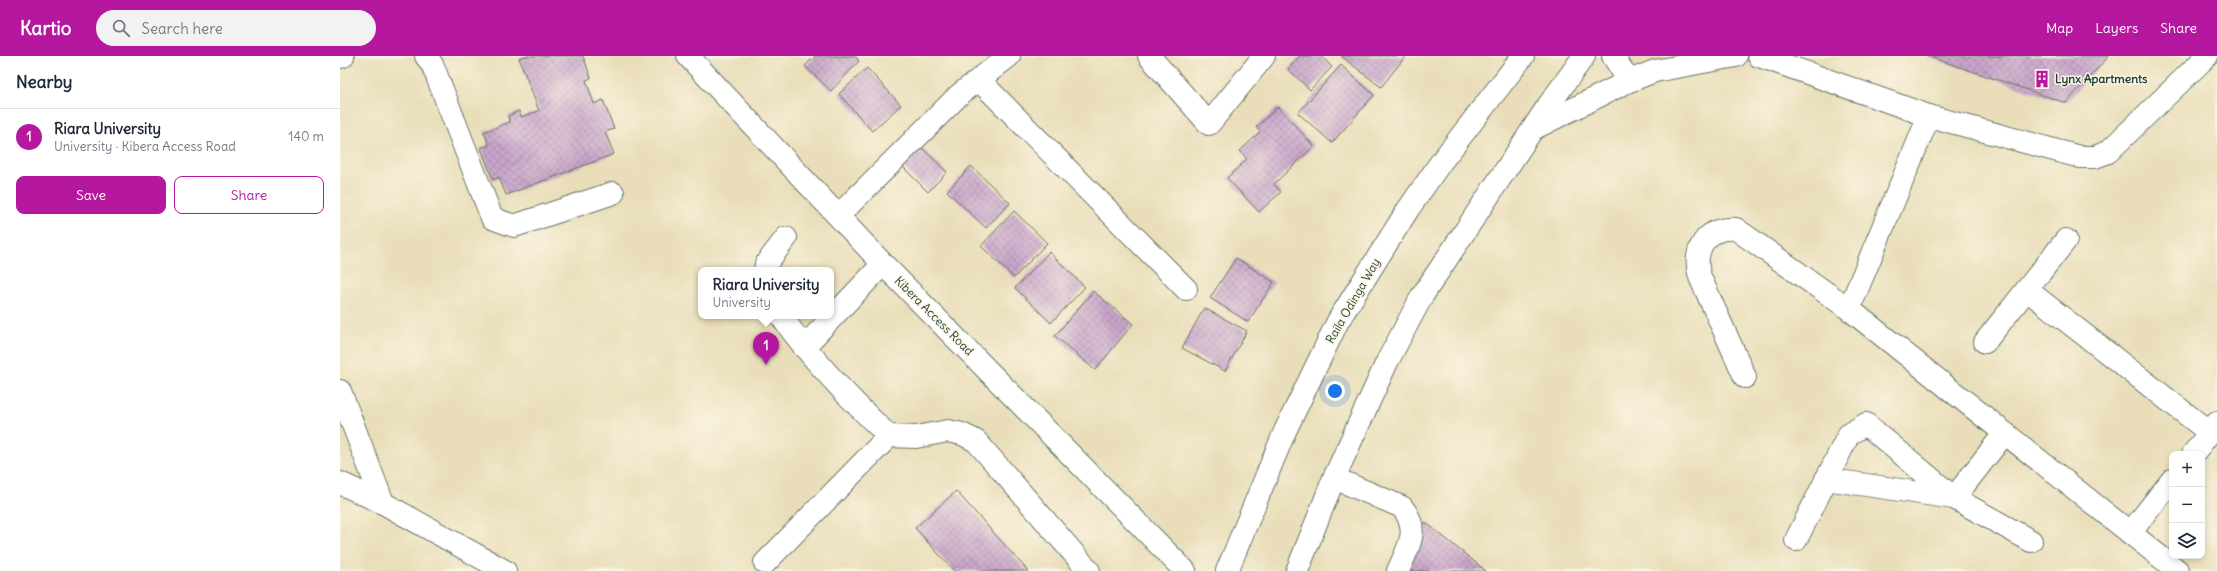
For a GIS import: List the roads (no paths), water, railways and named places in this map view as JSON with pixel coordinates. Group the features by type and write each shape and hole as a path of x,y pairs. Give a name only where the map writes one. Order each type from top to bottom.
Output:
{"street":[{"path":"426,56 433,66 492,218 514,226 613,193"},
{"name":"Kibera Access Road","path":"688,56 883,264 1185,571"},
{"path":"839,216 959,95 1009,56"},
{"path":"1149,56 1209,124 1264,56"},
{"name":"Raila Odinga Way","path":"1228,571 1285,431 1338,321 1407,211 1437,168 1523,56"},
{"path":"1297,571 1334,478 1387,362 1422,296 1533,129 1584,56"},
{"path":"1613,56 1629,81"},
{"path":"1533,129 1629,81 1660,63 1736,56"},
{"path":"1759,56 1929,116 2080,157 2096,157 2108,152 2207,56"},
{"path":"979,80 1186,289"},
{"path":"1849,309 1929,116"},
{"path":"1745,377 1700,277 1696,264 1698,252 1704,240 1727,228 1736,229 1849,309 2004,434 2178,571"},
{"path":"766,267 766,264 786,238"},
{"path":"1986,342 2066,240"},
{"path":"834,315 883,264"},
{"path":"2028,290 2213,428 2195,451"},
{"path":"784,319 804,347 834,383 889,436 916,437 948,431 962,434 976,441 1089,571"},
{"path":"804,347 831,319"},
{"path":"340,391 382,503"},
{"path":"1796,540 1849,434 1866,424 1954,498 2031,541"},
{"path":"1954,498 2004,434"},
{"path":"765,563 889,436"},
{"path":"1334,478 1402,507 1409,515 1413,526 1411,539 1398,571"},
{"path":"1826,479 1954,498"},
{"path":"340,483 382,503 504,571"},
{"path":"2130,533 2169,484"}],"place":[{"name":"Lynx Apartments","path":"2042,79"},
{"name":"Riara University","path":"766,365"}]}
